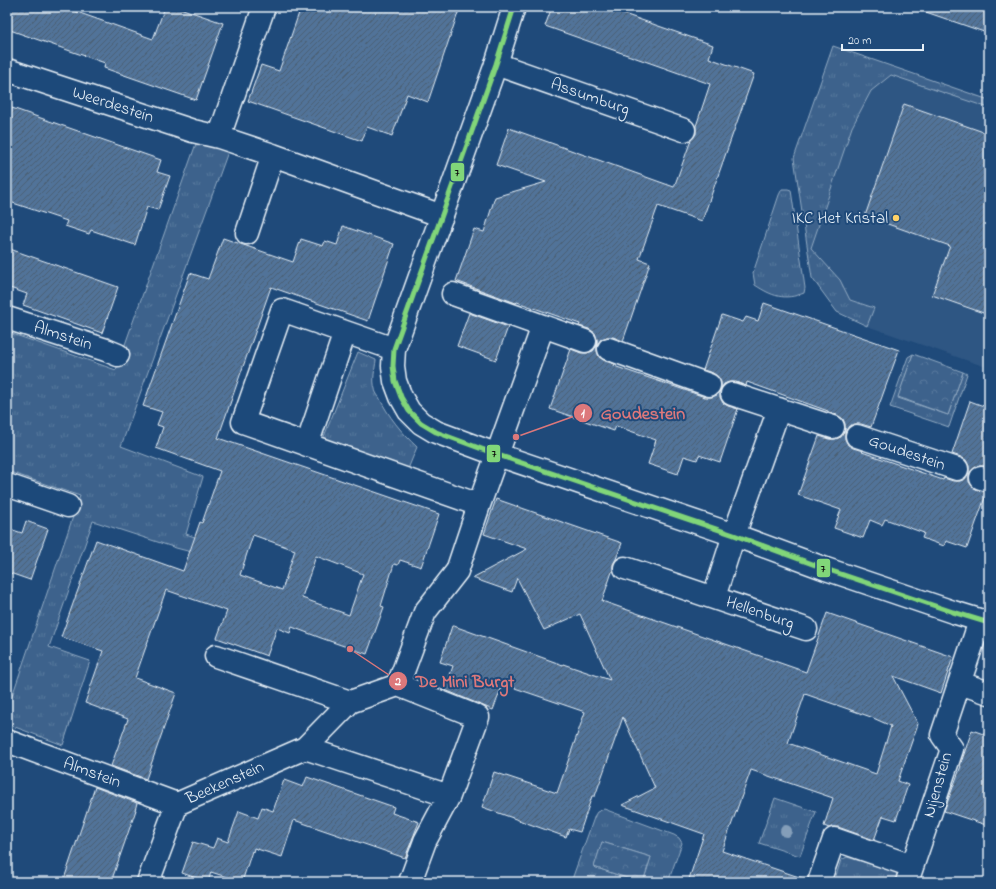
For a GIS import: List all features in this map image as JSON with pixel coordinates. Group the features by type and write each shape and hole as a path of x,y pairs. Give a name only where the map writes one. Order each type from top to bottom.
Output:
{"street":[{"path":"219,137 264,7"},
{"path":"514,7 496,64 394,349 393,366 395,381 401,397 413,415 421,423 436,432 498,455 984,622"},
{"name":"Assumburg","path":"496,64 684,130"},
{"name":"Weerdestein","path":"7,70 193,132 219,137 273,154 442,216"},
{"path":"247,232 273,154"},
{"path":"453,294 585,341"},
{"path":"394,349 282,310 243,422 479,505"},
{"name":"Almstein","path":"7,318 118,355"},
{"path":"410,882 425,841 449,796 478,717 398,685 425,612 457,571 543,326"},
{"path":"307,445 346,332"},
{"path":"609,349 709,385"},
{"path":"732,394 833,427"},
{"path":"734,535 779,409"},
{"name":"Goudestein","path":"857,436 957,470"},
{"path":"7,485 68,506"},
{"name":"Hellenburg","path":"714,597 734,535"},
{"name":"Hellenburg","path":"625,568 806,628"},
{"name":"Nijenstein","path":"819,882 834,839 910,874 952,749 942,735 960,683 984,622"},
{"path":"216,656 350,702"},
{"path":"960,683 989,693"},
{"name":"Beekenstein","path":"148,882 177,804 305,748 350,702 398,685"},
{"name":"Almstein","path":"7,741 177,804"},
{"path":"305,748 449,796"}],"shaded area":[{"name":"IKC Het Kristal","path":"833,46 989,99 989,368 867,326 837,312 812,278 794,158"}],"green space":[{"path":"833,46 989,100 989,108 891,75 871,91 852,127 811,248 840,280 850,300 874,308 867,326 837,312 812,278 794,158"},
{"path":"198,138 229,149 121,446 203,477 186,534 209,542 203,555 176,548 93,521 49,647 90,661 63,745 7,724 7,711 80,496 7,471 7,332 116,370"},
{"path":"782,189 791,190 805,288 804,293 790,297 778,296 755,285 753,273"},
{"path":"358,352 376,360 374,382 376,393 396,424 417,447 408,469 323,439"},
{"path":"913,354 898,398 948,415 963,372 967,374 949,427 890,407 908,357"},
{"path":"913,354 963,372 948,415 898,397"},
{"path":"775,798 816,812 800,856 759,843"},
{"path":"604,809 679,838 682,843 668,882 643,882 651,857 602,842 594,867 639,882 571,882 595,815 597,812"},
{"path":"602,842 651,857 643,882 594,867"},
{"path":"847,857 896,872 898,880 897,882 834,882 841,860"}],"building":[{"path":"7,7 63,7 153,39 165,7 177,7 223,23 196,100 104,68 105,63 7,29"},
{"path":"301,7 460,7 428,102 407,94 392,136 367,127 362,141 248,101 261,65 279,71"},
{"path":"552,7 604,7 713,45 709,58 754,74 702,221 658,206 639,259 650,263 623,341 613,337 607,337 601,339 597,345 595,333 589,329 579,326 580,324 456,281 474,229 484,232 495,197 546,182 496,165 509,128 674,187 691,140 696,134 696,126 710,84 545,26"},
{"path":"924,7 989,7 989,19 984,32 923,11"},
{"path":"904,104 989,134 989,315 932,295 950,246 865,216"},
{"path":"12,108 161,160 157,172 170,176 158,210 147,207 135,245 91,230 89,234 65,226 67,221 7,201 7,123"},
{"path":"343,226 394,244 368,321 271,287 218,438 439,514 421,567 400,560 398,565 394,564 381,606 384,607 367,654 292,627 290,633 277,628 267,656 217,638 227,611 166,590 135,678 176,693 146,779 111,766 128,719 85,703 103,651 61,637 96,540 183,571 200,522 202,523 220,471 156,448 163,427 157,425 162,412 143,406 190,273 208,279 223,238 293,262 301,239 323,246 325,241 337,245","holes":["253,535 295,550 282,590 240,575","316,556 363,574 349,615 302,598"]},
{"path":"7,248 118,287 102,333 23,305 27,294 7,287"},
{"path":"764,303 899,350 871,427 855,424 849,426 845,432 845,439 848,445 853,448 943,480 944,478 953,481 960,481 965,479 969,473 969,466 966,460 952,454 970,401 989,408 989,467 977,466 969,475 969,482 973,487 987,492 967,548 946,541 944,546 922,538 924,533 885,519 882,525 870,520 863,538 834,528 841,510 798,495 819,436 829,439 841,437 845,430 843,419 828,411 747,382 746,386 736,382 729,382 724,384 721,389 721,382 718,377 713,373 703,370 722,315 743,322 746,317 758,321"},
{"path":"469,313 508,327 496,360 457,346"},
{"path":"597,345 599,357 605,361 615,364 614,366 705,397 717,395 720,390 720,397 723,403 738,409 720,462 699,455 697,460 684,456 678,474 648,464 656,440 616,426 614,431 550,409 571,349 581,353 587,353 593,351"},
{"path":"496,499 622,543 613,564 613,569 602,601 806,672 827,613 953,657 941,693 893,676 918,724 898,781 908,785 896,820 883,816 874,840 838,827 829,828 824,826 833,798 751,770 722,851 802,878 801,882 688,882 704,834 622,805 655,788 623,717 595,796 592,796 580,832 569,829 566,837 482,807 494,772 557,793 585,712 503,684 493,710 445,690 453,666 440,662 452,626 610,680 580,614 544,630 517,578 512,592 472,578 527,549 484,534","holes":["805,694 871,717 891,726 876,774 788,743"]},
{"path":"26,521 48,529 30,580 7,572 7,528 22,533"},
{"path":"972,730 989,736 989,826 944,811 961,766"},
{"path":"307,777 394,807 392,813 419,822 405,858 294,820 282,857 254,848 242,882 211,872 208,882 182,873 193,842 213,848 217,838 228,842 239,811 258,818 262,807 273,811 284,780 303,787"},
{"path":"95,787 137,803 136,810 111,882 63,882"}],"transit line":[{"name":"7","path":"514,7 496,64 394,349 393,366 395,381 401,397 409,411 421,423 436,432 498,455 734,535 826,569 989,623"}],"place":[{"name":"IKC Het Kristal","path":"896,218"},
{"name":"Goudestein","path":"516,437"},
{"name":"De Mini Burgt","path":"350,649"}]}
